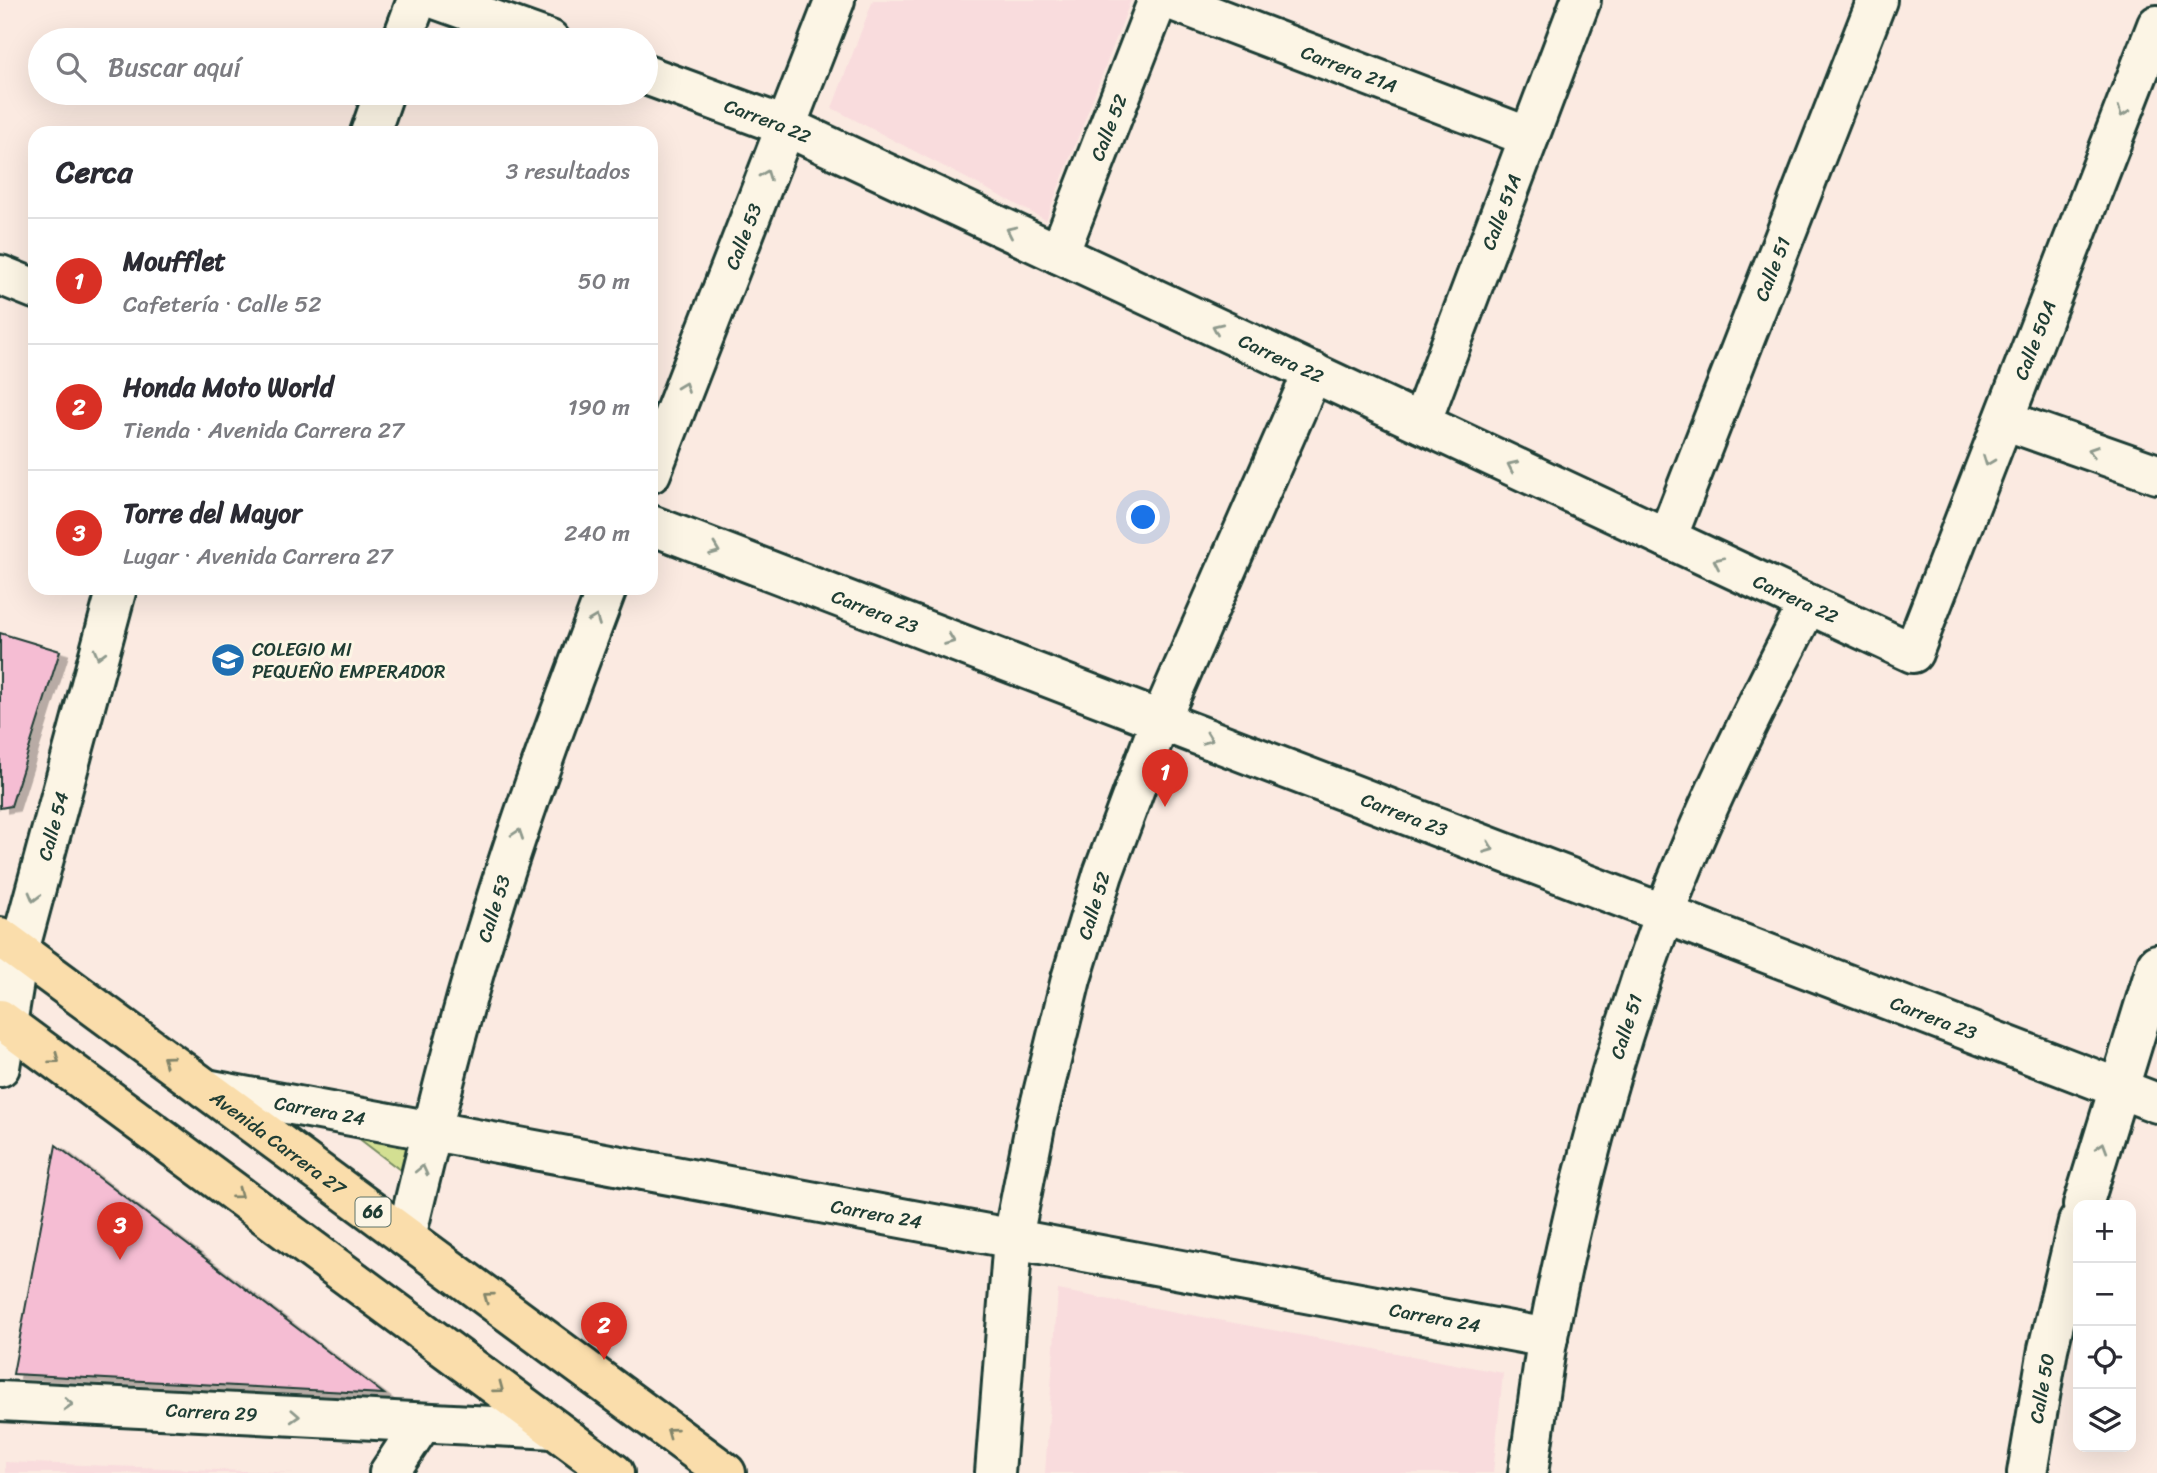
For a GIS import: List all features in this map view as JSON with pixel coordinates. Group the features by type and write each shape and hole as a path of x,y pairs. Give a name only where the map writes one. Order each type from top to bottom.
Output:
{"highway":[{"name":"Avenida Carrera 27","path":"10,944 726,1473"},
{"path":"2,1022 614,1473"}],"street":[{"path":"406,28 417,0"},
{"path":"438,0 516,28"},
{"name":"Calle 53","path":"658,455 835,0"},
{"name":"Calle 52","path":"1059,254 1158,0"},
{"name":"Carrera 21A","path":"1170,0 1529,137"},
{"name":"Calle 51A","path":"1422,423 1581,0"},
{"name":"Calle 51","path":"1667,538 1877,0"},
{"path":"2150,0 2157,2"},
{"name":"Calle 50A","path":"1913,653 2157,25"},
{"name":"Carrera 22","path":"658,79 785,126 1913,653"},
{"path":"372,126 380,105"},
{"path":"0,275 28,286"},
{"name":"Calle 52","path":"995,1473 1013,1238 1035,1126 1071,979 1103,874 1160,721 1313,372"},
{"path":"2004,420 2157,474"},
{"name":"Carrera 23","path":"658,528 2157,1103"},
{"name":"Calle 54","path":"0,1067 10,944 115,595"},
{"name":"Calle 53","path":"406,1237 431,1131 495,903 550,740 604,595"},
{"name":"Calle 51","path":"1528,1473 1548,1338 1578,1195 1616,1053 1664,915 1730,757 1808,604"},
{"path":"2085,1200 2157,964"},
{"name":"Carrera 24","path":"206,1089 1548,1338"},
{"name":"Calle 50","path":"2027,1473 2048,1349 2073,1237"},
{"name":"Carrera 29","path":"0,1401 554,1429"},
{"path":"388,1473 422,1423"},
{"path":"420,1473 422,1423"}],"shaded area":[{"path":"873,0 1131,0 1046,220 832,108"},
{"path":"1058,1290 1503,1373 1493,1473 1045,1473"},
{"path":"5,1462 296,1473 5,1473"}],"green space":[{"path":"349,1131 411,1142 404,1173"}],"building":[{"path":"0,633 60,651 11,806 0,808"},
{"path":"56,1145 384,1394 13,1374"}],"place":[{"name":"COLEGIO MI PEQUEÑO EMPERADOR","path":"228,660"},
{"name":"Moufflet","path":"1165,807"},
{"name":"Torre del Mayor","path":"120,1260"},
{"name":"Honda Moto World","path":"604,1360"}]}
